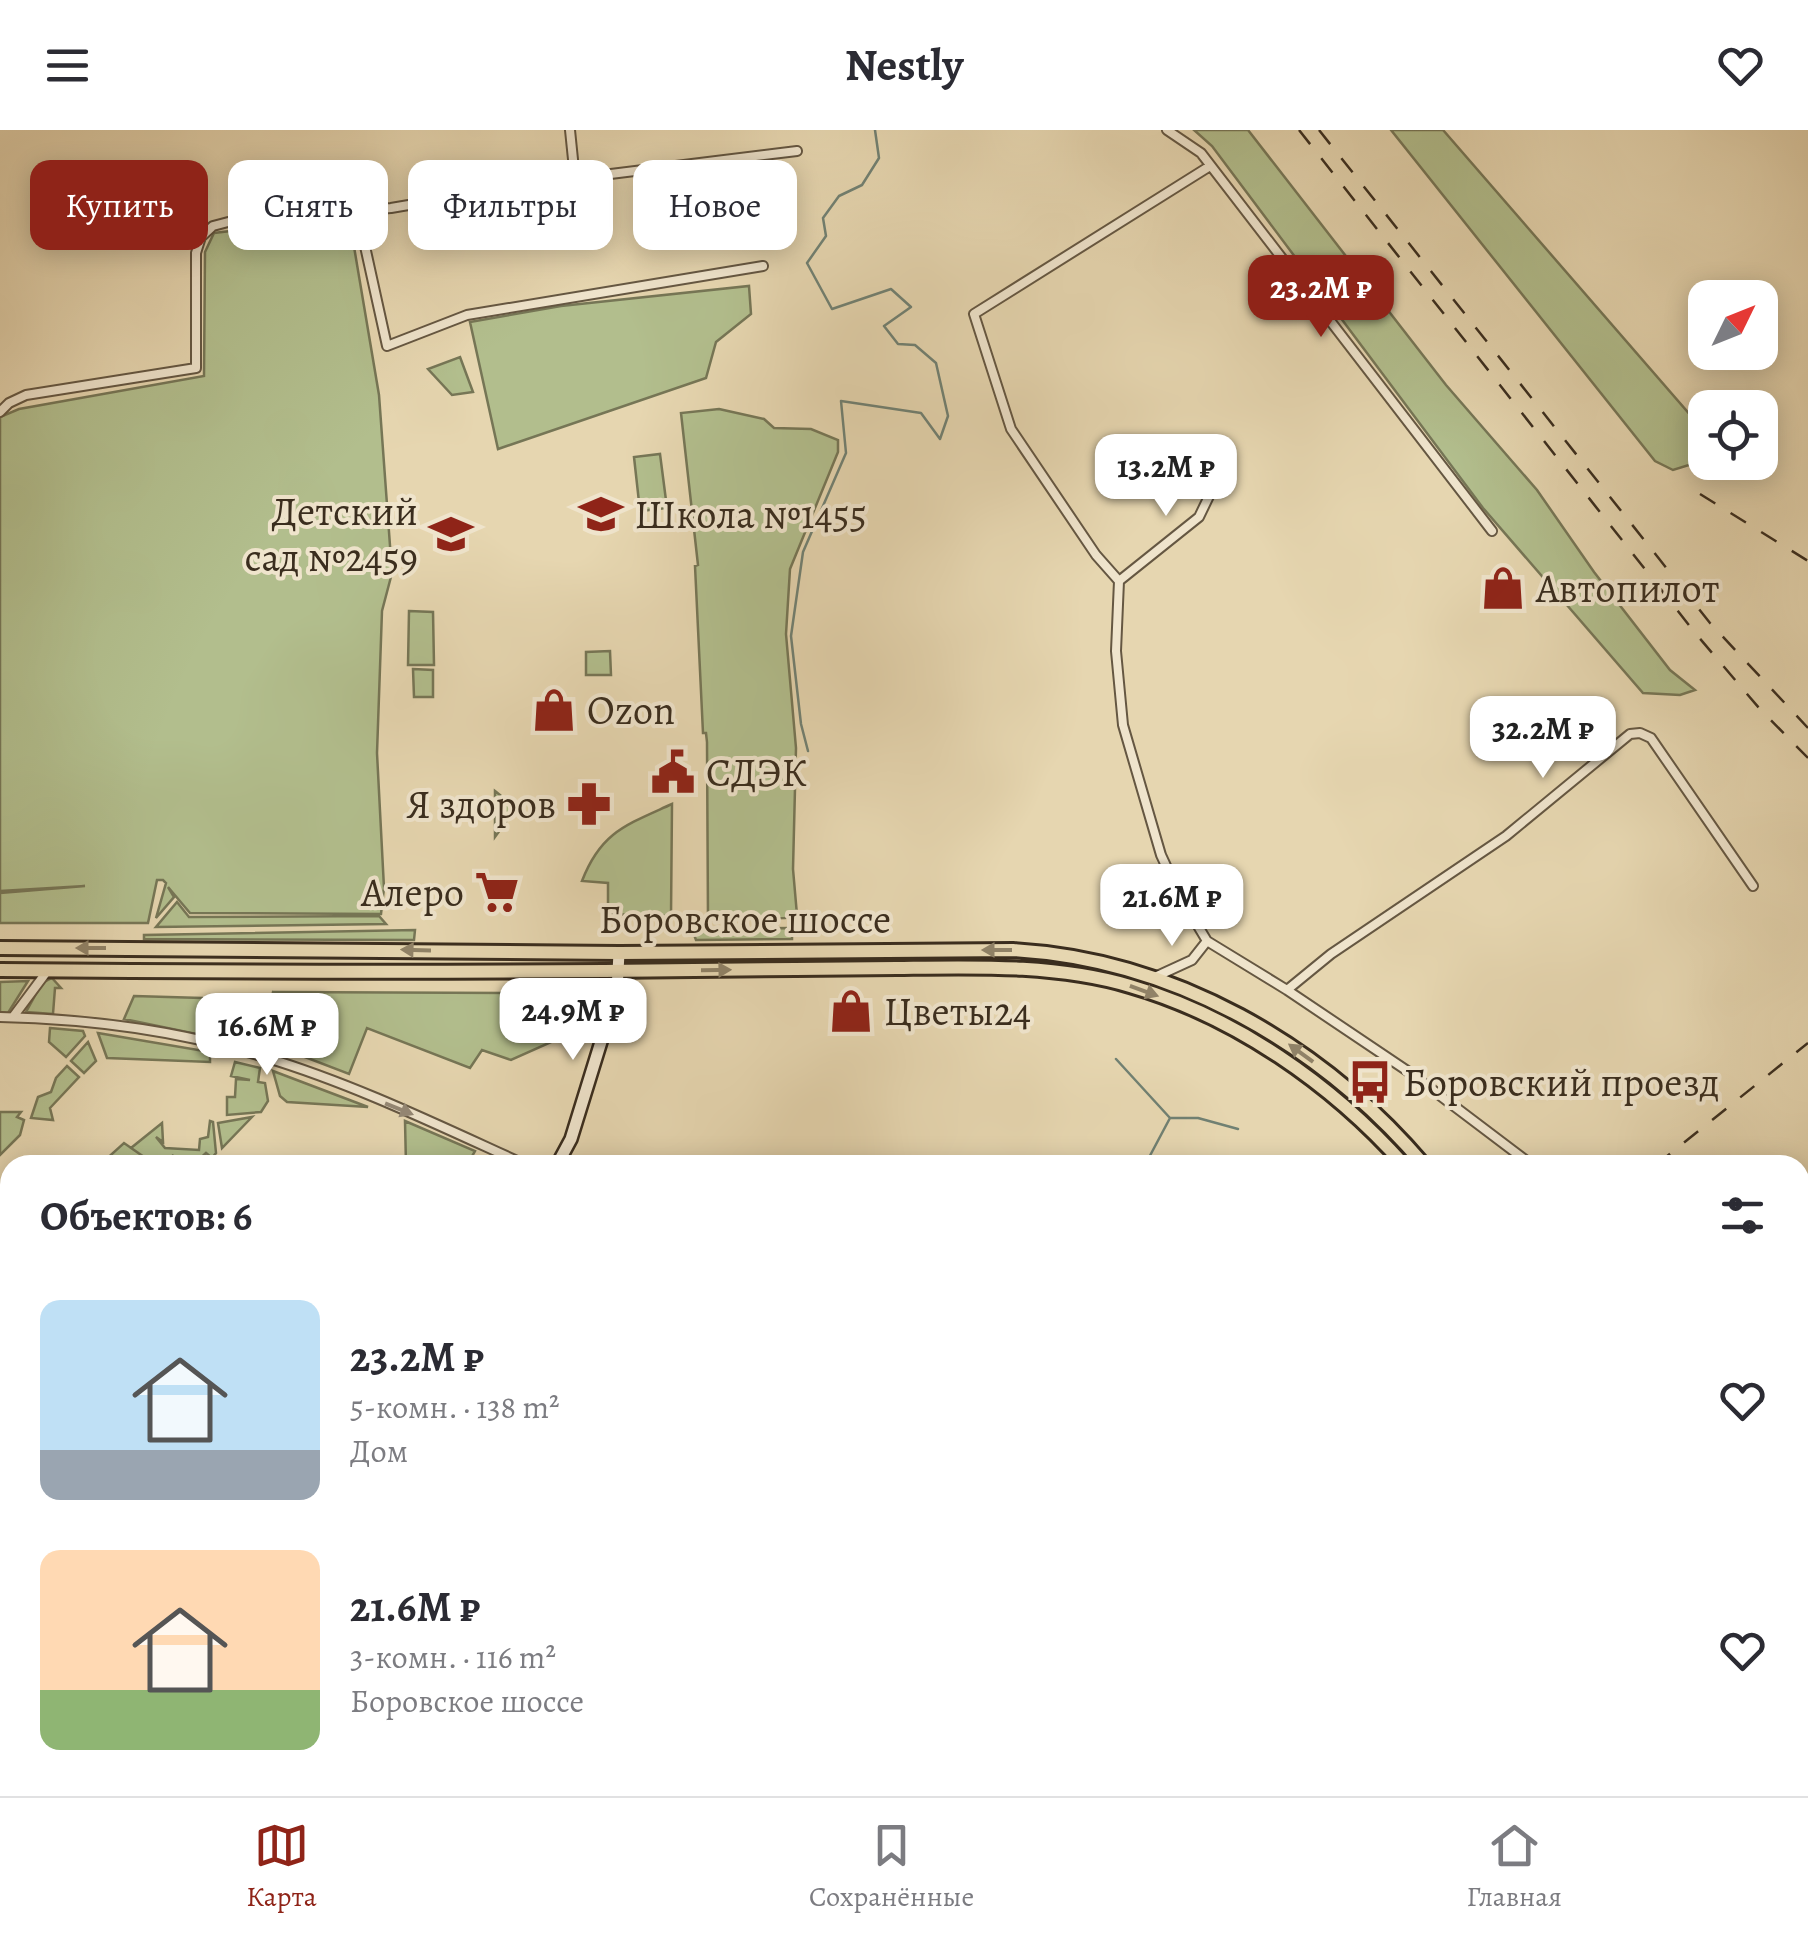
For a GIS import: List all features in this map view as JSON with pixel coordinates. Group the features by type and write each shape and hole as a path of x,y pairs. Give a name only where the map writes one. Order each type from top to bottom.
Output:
{"main road":[{"name":"Боровское шоссе","path":"0,948 619,953 1013,950 1094,962 1153,978 1212,1001 1296,1048 1361,1100 1414,1155"},
{"name":"Боровское шоссе","path":"0,970 1003,969 1070,974 1128,985 1216,1022 1296,1068 1360,1120 1394,1155"}],"street":[{"path":"570,130 572,160"},
{"path":"1167,130 1200,153 1492,531"},
{"path":"613,174 797,151"},
{"path":"1210,166 974,314 1011,428 1096,555 1119,582 1116,651 1123,725 1161,855 1207,941 1409,1072 1519,1155"},
{"path":"0,412 26,395 196,368 196,253 201,237 213,226 228,221"},
{"path":"366,250 386,346 467,315 764,266"},
{"path":"1119,582 1199,517 1224,465"},
{"path":"1287,990 1331,954 1506,836 1630,734 1640,732 1651,738 1753,886"},
{"path":"1153,978 1192,960 1207,941"},
{"path":"563,1155 572,1139 617,990 619,953"},
{"path":"13,1017 48,970"},
{"path":"0,1017 84,1021 178,1034 264,1056 410,1113 504,1155"}],"green space":[{"path":"1194,130 1248,130 1446,385 1537,490 1670,670 1695,690 1680,695 1643,693 1483,508 1212,146"},
{"path":"1391,130 1443,130 1688,412 1688,465 1673,470 1655,461"},
{"path":"228,231 228,250 355,250 379,395 392,573 382,611 377,753 384,888 381,914 190,913 168,887 174,897 156,918 166,883 157,880 148,923 0,923 0,893 85,886 0,891 0,417 19,409 204,376 205,252 214,233"},
{"path":"749,286 751,314 716,342 706,378 498,449 470,322 561,306"},
{"path":"460,357 473,392 452,395 428,369"},
{"path":"719,409 764,419 774,428 811,429 838,440 838,452 790,569 786,634 796,748 793,869 797,915 785,918 708,920 707,742 703,733 695,566 698,565 681,413"},
{"path":"660,454 667,508 640,511 634,457"},
{"path":"409,611 433,612 434,665 408,665"},
{"path":"610,651 611,675 586,675 586,652"},
{"path":"413,669 433,670 433,697 414,697"},
{"path":"495,791 516,808 495,837"},
{"path":"672,804 671,916 608,914 608,883 582,881 589,864 617,832"},
{"path":"177,902 189,917 379,916 386,924 156,927"},
{"path":"792,928 792,939 696,940 692,929"},
{"path":"415,930 414,940 144,939 144,935"},
{"path":"52,978 61,988 55,988 53,1014 26,1012 42,983"},
{"path":"28,981 8,1013 0,1012 0,982"},
{"path":"272,992 527,993 583,997 585,1027 511,1060 482,1050 470,1068 367,1028 349,1074 297,1054 315,1010"},
{"path":"134,996 202,998 206,1036 124,1019"},
{"path":"50,1028 83,1031 85,1036 66,1057 49,1042"},
{"path":"98,1033 210,1052 210,1062 107,1058"},
{"path":"88,1042 96,1061 84,1073 71,1061"},
{"path":"235,1062 260,1068 258,1082 265,1083 268,1101 261,1112 227,1115 227,1097 235,1097 236,1079 250,1080 231,1076"},
{"path":"67,1066 79,1077 50,1108 53,1120 31,1118 38,1097 51,1092 56,1078"},
{"path":"273,1071 368,1107 287,1102 280,1096"},
{"path":"0,1112 21,1112 17,1117 24,1120 20,1135 0,1155"},
{"path":"252,1117 222,1148 218,1123"},
{"path":"210,1121 216,1153 111,1155 124,1143 131,1148 162,1123 163,1142 156,1137 165,1148 199,1150 200,1139 208,1137"},
{"path":"405,1121 475,1151 473,1155 406,1155"}],"waterway":[{"path":"808,751 791,636 803,552 846,453 841,401 921,413 940,439 948,416 936,363 915,345 898,344 884,326 911,307 891,289 832,309 807,263 826,236 823,218 839,196 862,185 879,158 875,130"},
{"path":"1116,1059 1170,1118 1150,1155"},
{"path":"1171,1118 1198,1118 1238,1129"}],"railway":[{"path":"1299,130 1696,634 1808,758"},
{"path":"1319,130 1710,623 1808,728"},
{"path":"1700,494 1808,561"},
{"path":"1668,1155 1808,1043"}],"place":[{"name":"Школа №1455","path":"601,514"},
{"name":"Детский сад №2459","path":"451,534"},
{"name":"Автопилот","path":"1503,588"},
{"name":"Ozon","path":"554,710"},
{"name":"СДЭК","path":"673,772"},
{"name":"Я здоров","path":"589,804"},
{"name":"Алеро","path":"497,892"},
{"name":"Цветы24","path":"851,1011"},
{"name":"Боровский проезд","path":"1370,1082"}]}
